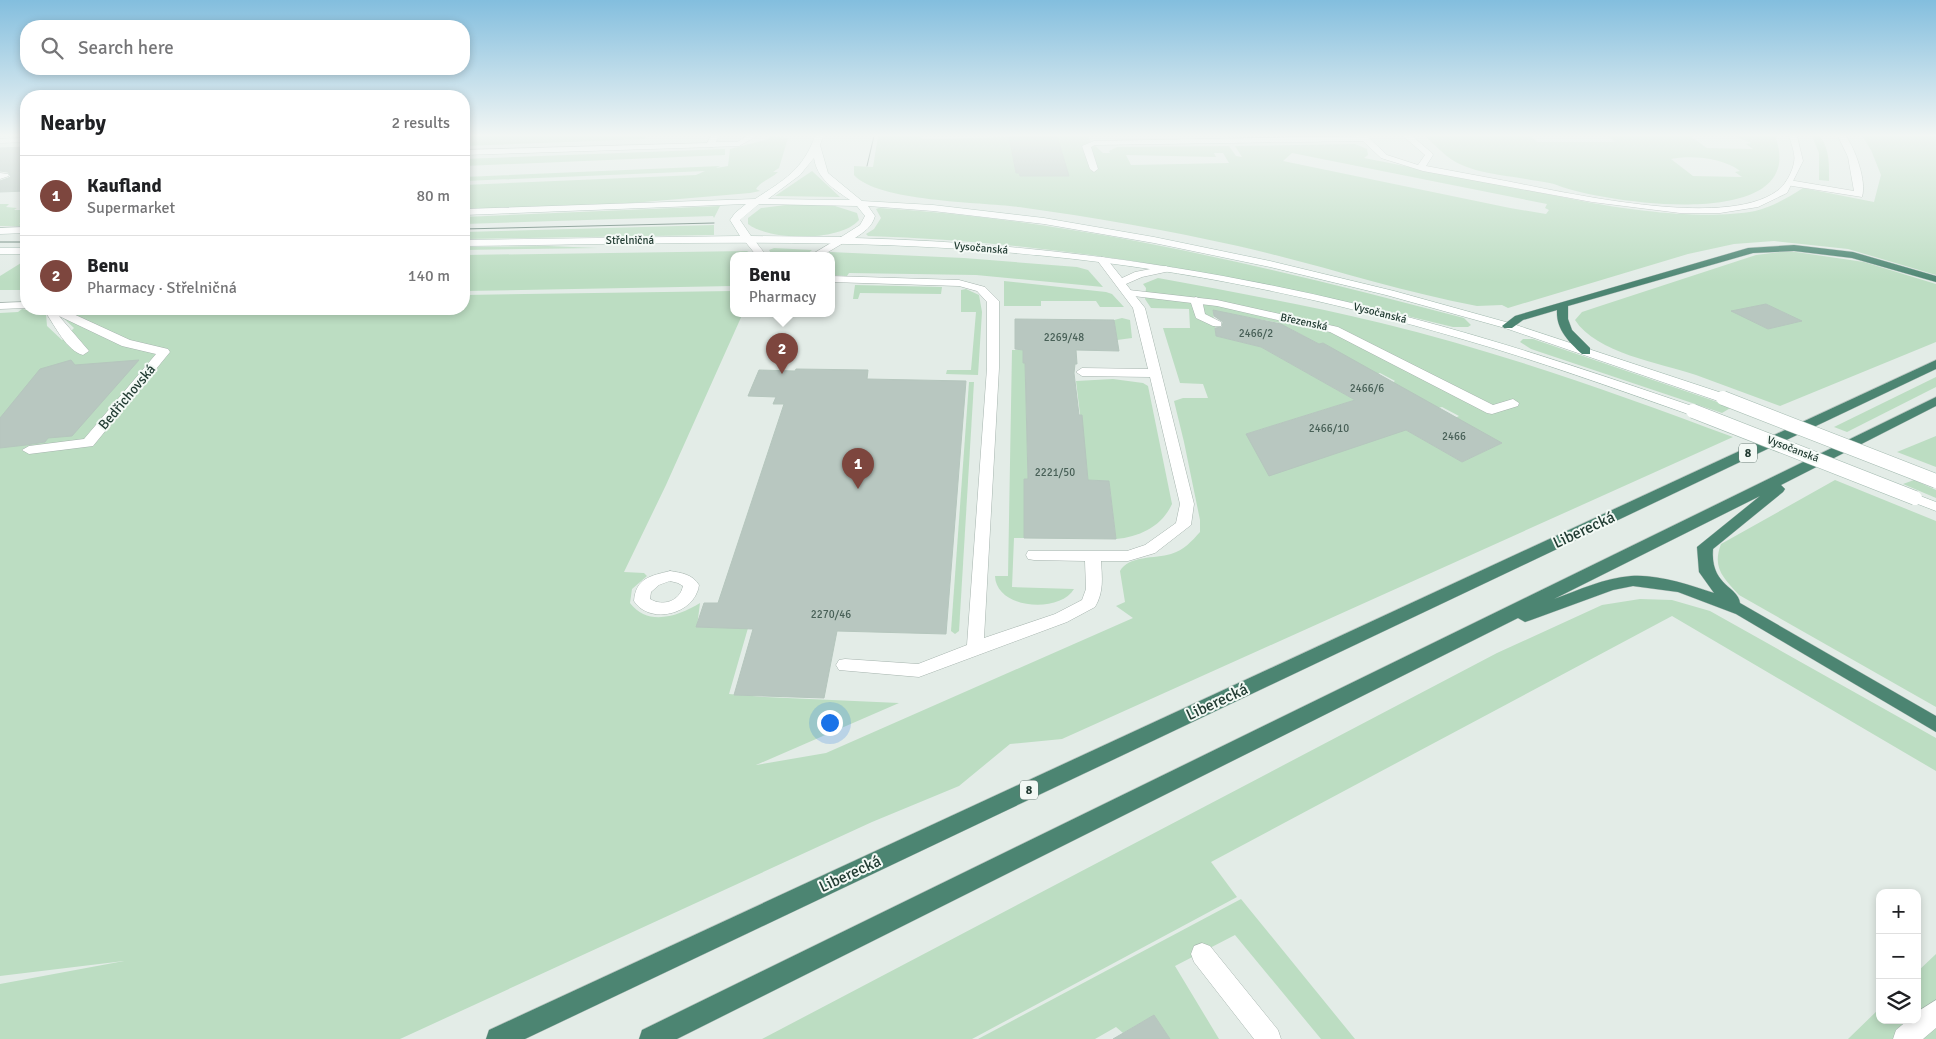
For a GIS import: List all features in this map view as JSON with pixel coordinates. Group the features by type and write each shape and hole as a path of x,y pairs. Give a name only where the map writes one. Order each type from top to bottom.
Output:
{"highway":[{"path":"1508,326 1519,318 1563,304 1752,250 1794,248 1853,255 1936,279"},
{"path":"1563,304 1560,318 1568,334 1586,351"},
{"name":"Liberecká","path":"498,1039 1936,364"},
{"path":"651,1039 1936,401"},
{"path":"1800,470 1705,547 1703,560 1707,571 1717,589 1742,610 1936,725"},
{"path":"1451,643 1610,585 1633,581 1680,587 1742,610"}],"main road":[{"path":"759,252 738,228 735,220 738,215 757,201 784,184"},
{"path":"821,252 863,228 870,219 869,214 858,203 835,184"},
{"path":"1516,184 1584,198 1660,209 1702,210 1736,208 1758,203 1780,194 1788,184"},
{"path":"1798,184 1859,195 1858,184"},
{"path":"470,212 757,201"},
{"name":"Vysočanská","path":"757,201 858,203 976,212 1150,239 1262,262 1508,326 1586,351 1723,398 1936,482"},
{"path":"0,231 20,230"},
{"name":"Vysočanská","path":"797,239 845,239 977,247 1102,260 1166,269 1254,285 1368,310 1488,342 1693,411 1936,507"},
{"name":"Střelničná","path":"470,242 797,239"},
{"path":"0,252 20,251"},
{"path":"1034,555 1128,556 1150,549 1184,525 1187,504 1139,308 1102,260"},
{"path":"1125,288 1139,274 1166,269"},
{"path":"835,281 959,283 982,289 993,300 993,368 975,648"},
{"name":"Březenská","path":"1125,288 1196,300 1334,329 1492,415 1513,403"},
{"path":"1196,300 1200,316 1216,324"},
{"path":"0,312 5,305 20,305"},
{"name":"Bedřichovská","path":"50,315 82,351"},
{"name":"Bedřichovská","path":"28,450 88,443 164,352 126,343 86,323 61,315"},
{"path":"1488,342 1508,326"},
{"path":"1082,372 1156,373"},
{"path":"845,665 919,671 975,648 1061,618 1089,603 1094,589 1093,556"},
{"path":"1202,954 1269,1039"},
{"path":"1905,1039 1936,1012"}],"green space":[{"path":"760,184 756,189 760,191 632,203 470,210 470,185"},
{"path":"792,184 827,184 840,197 775,196"},
{"path":"867,184 1396,184 1510,208 1546,214 1549,210 1545,208 1547,204 1449,184 1498,184 1626,208 1716,215 1755,211 1780,201 1803,188 1874,202 1879,184 1936,184 1936,275 1848,249 1774,241 1734,244 1688,254 1508,308 1502,305 1477,306 1417,293 1268,253 1129,224 1019,207 931,199 885,191"},
{"path":"1553,184 1765,184 1762,188 1733,200 1694,204 1652,203 1611,198"},
{"path":"0,204 9,204 6,207 20,210 20,226 0,226"},
{"path":"793,204 835,206 857,213 859,220 850,227 837,232 805,237 772,234 758,230 748,224 748,218 761,208"},
{"path":"720,206 714,218 713,216 470,224 470,217"},
{"path":"876,209 954,214 1028,223 1174,249 1247,264 1392,299 1464,318 1471,325 1468,327 1453,327 1308,293 1163,266 1090,255 1016,246 868,236 866,234 874,229 881,218"},
{"path":"714,225 714,235 470,239 470,232"},
{"path":"548,246 598,248 470,250 470,247"},
{"path":"774,248 812,250 810,252 770,252 769,250"},
{"path":"747,251 748,252 730,252 730,286 470,291 470,255"},
{"path":"1789,251 1864,262 1936,284 1936,342 1780,406 1696,375 1613,349 1598,341 1575,320 1582,312 1756,255","holes":["1766,304 1801,321 1768,329 1732,311"]},
{"path":"835,252 964,258 1077,267 1088,270 1103,287 976,275 849,273 847,276 835,275"},
{"path":"20,264 20,290 0,290 0,276"},
{"path":"1158,278 1325,310 1426,334 1515,360 1733,437 1062,739 1010,744 959,786 872,822 400,1039 0,1039 0,984 124,961 0,976 0,313 20,310 20,315 46,315 47,326 62,340 74,328 60,315 470,315 470,295 730,291 730,317 741,317 666,485 624,572 644,573 647,576 632,589 630,603 646,615 664,617 683,612 700,603 697,627 748,628 729,694 899,703 756,765 826,753 1133,618 1116,606 1125,602 1120,571 1130,562 1143,558 1165,556 1176,552 1187,545 1200,532 1200,520 1174,401 1183,398 1208,398 1203,384 1180,383 1163,328 1190,328 1189,309 1151,308 1145,299 1146,288 1143,284","holes":["1213,311 1280,323 1279,325 1289,328 1319,344 1323,343 1376,375 1380,373 1395,381 1392,383 1438,408 1442,407 1459,416 1455,418 1502,443 1462,462 1406,430 1246,434 1355,400 1261,347 1216,336"]},
{"path":"1004,281 1106,292 1112,294 1124,307 1100,307 1096,301 1041,301 1041,306 1004,306"},
{"path":"855,285 942,287 941,294 860,293 858,299 853,299"},
{"path":"966,289 979,295 982,312 978,375 946,374 947,370 971,370 976,312 961,312 961,290"},
{"path":"1122,318 1130,320 1132,338 1117,340 1114,320"},
{"path":"1523,339 1533,339 1732,407 1722,413 1531,349 1520,342"},
{"path":"1012,350 1023,350 1025,363 1028,479 1024,479 1024,538 1014,538 1012,587 1074,589 1066,597 1043,605 1016,601 1006,595 998,587 995,576 1008,576"},
{"path":"1936,377 1936,387 1847,432 1834,427"},
{"path":"1113,379 1143,383 1148,386 1172,504 1168,512 1149,529 1133,536 1116,539 1109,481 1088,480 1076,381"},
{"path":"969,382 974,382 959,631 955,634 951,631"},
{"path":"1936,436 1936,467 1897,452"},
{"path":"1835,480 1936,521 1936,707 1739,595 1721,572 1718,560 1721,544"},
{"path":"1914,480 1936,490 1936,498 1903,484"},
{"path":"1640,599 1672,600 1710,611 1936,738 1936,771 1672,616 1211,862 1237,897 972,1039 762,1039 1497,653 1602,605"},
{"path":"1241,899 1355,1039 1321,1039 1235,935 1175,966 1219,1039 1170,1039 1154,1015 1123,1033 1116,1027 1095,1039 978,1039"},
{"path":"1936,954 1936,1039 1848,1039 1876,1012 1876,1024 1921,1024 1921,968"}],"building":[{"path":"0,184 20,184 20,191 0,192"},
{"path":"1766,304 1802,321 1768,329 1731,311"},
{"path":"1213,310 1281,324 1319,344 1323,343 1502,443 1462,462 1406,430 1269,476 1246,434 1355,400 1261,347 1216,336 1215,328 1222,327 1223,322 1214,316"},
{"path":"1015,319 1114,320 1119,351 1076,350 1077,364 1075,364 1074,373 1079,415 1082,415 1088,480 1109,481 1116,539 1024,538 1024,479 1028,479 1025,363 1023,363 1023,350 1015,349"},
{"path":"71,360 75,365 139,360 72,436 48,438 45,442 0,448 0,418 40,369"},
{"path":"796,369 868,370 867,379 966,381 946,634 837,631 824,698 734,695 753,629 696,627 704,603 718,603 784,404 773,404 776,397 748,396 759,370 795,371"},
{"path":"1154,1015 1170,1039 1113,1039"}],"tram line":[{"path":"470,229 714,223"},
{"path":"0,242 20,242"}],"place":[{"name":"Benu","path":"782,374"},
{"name":"Kaufland","path":"858,489"}]}
